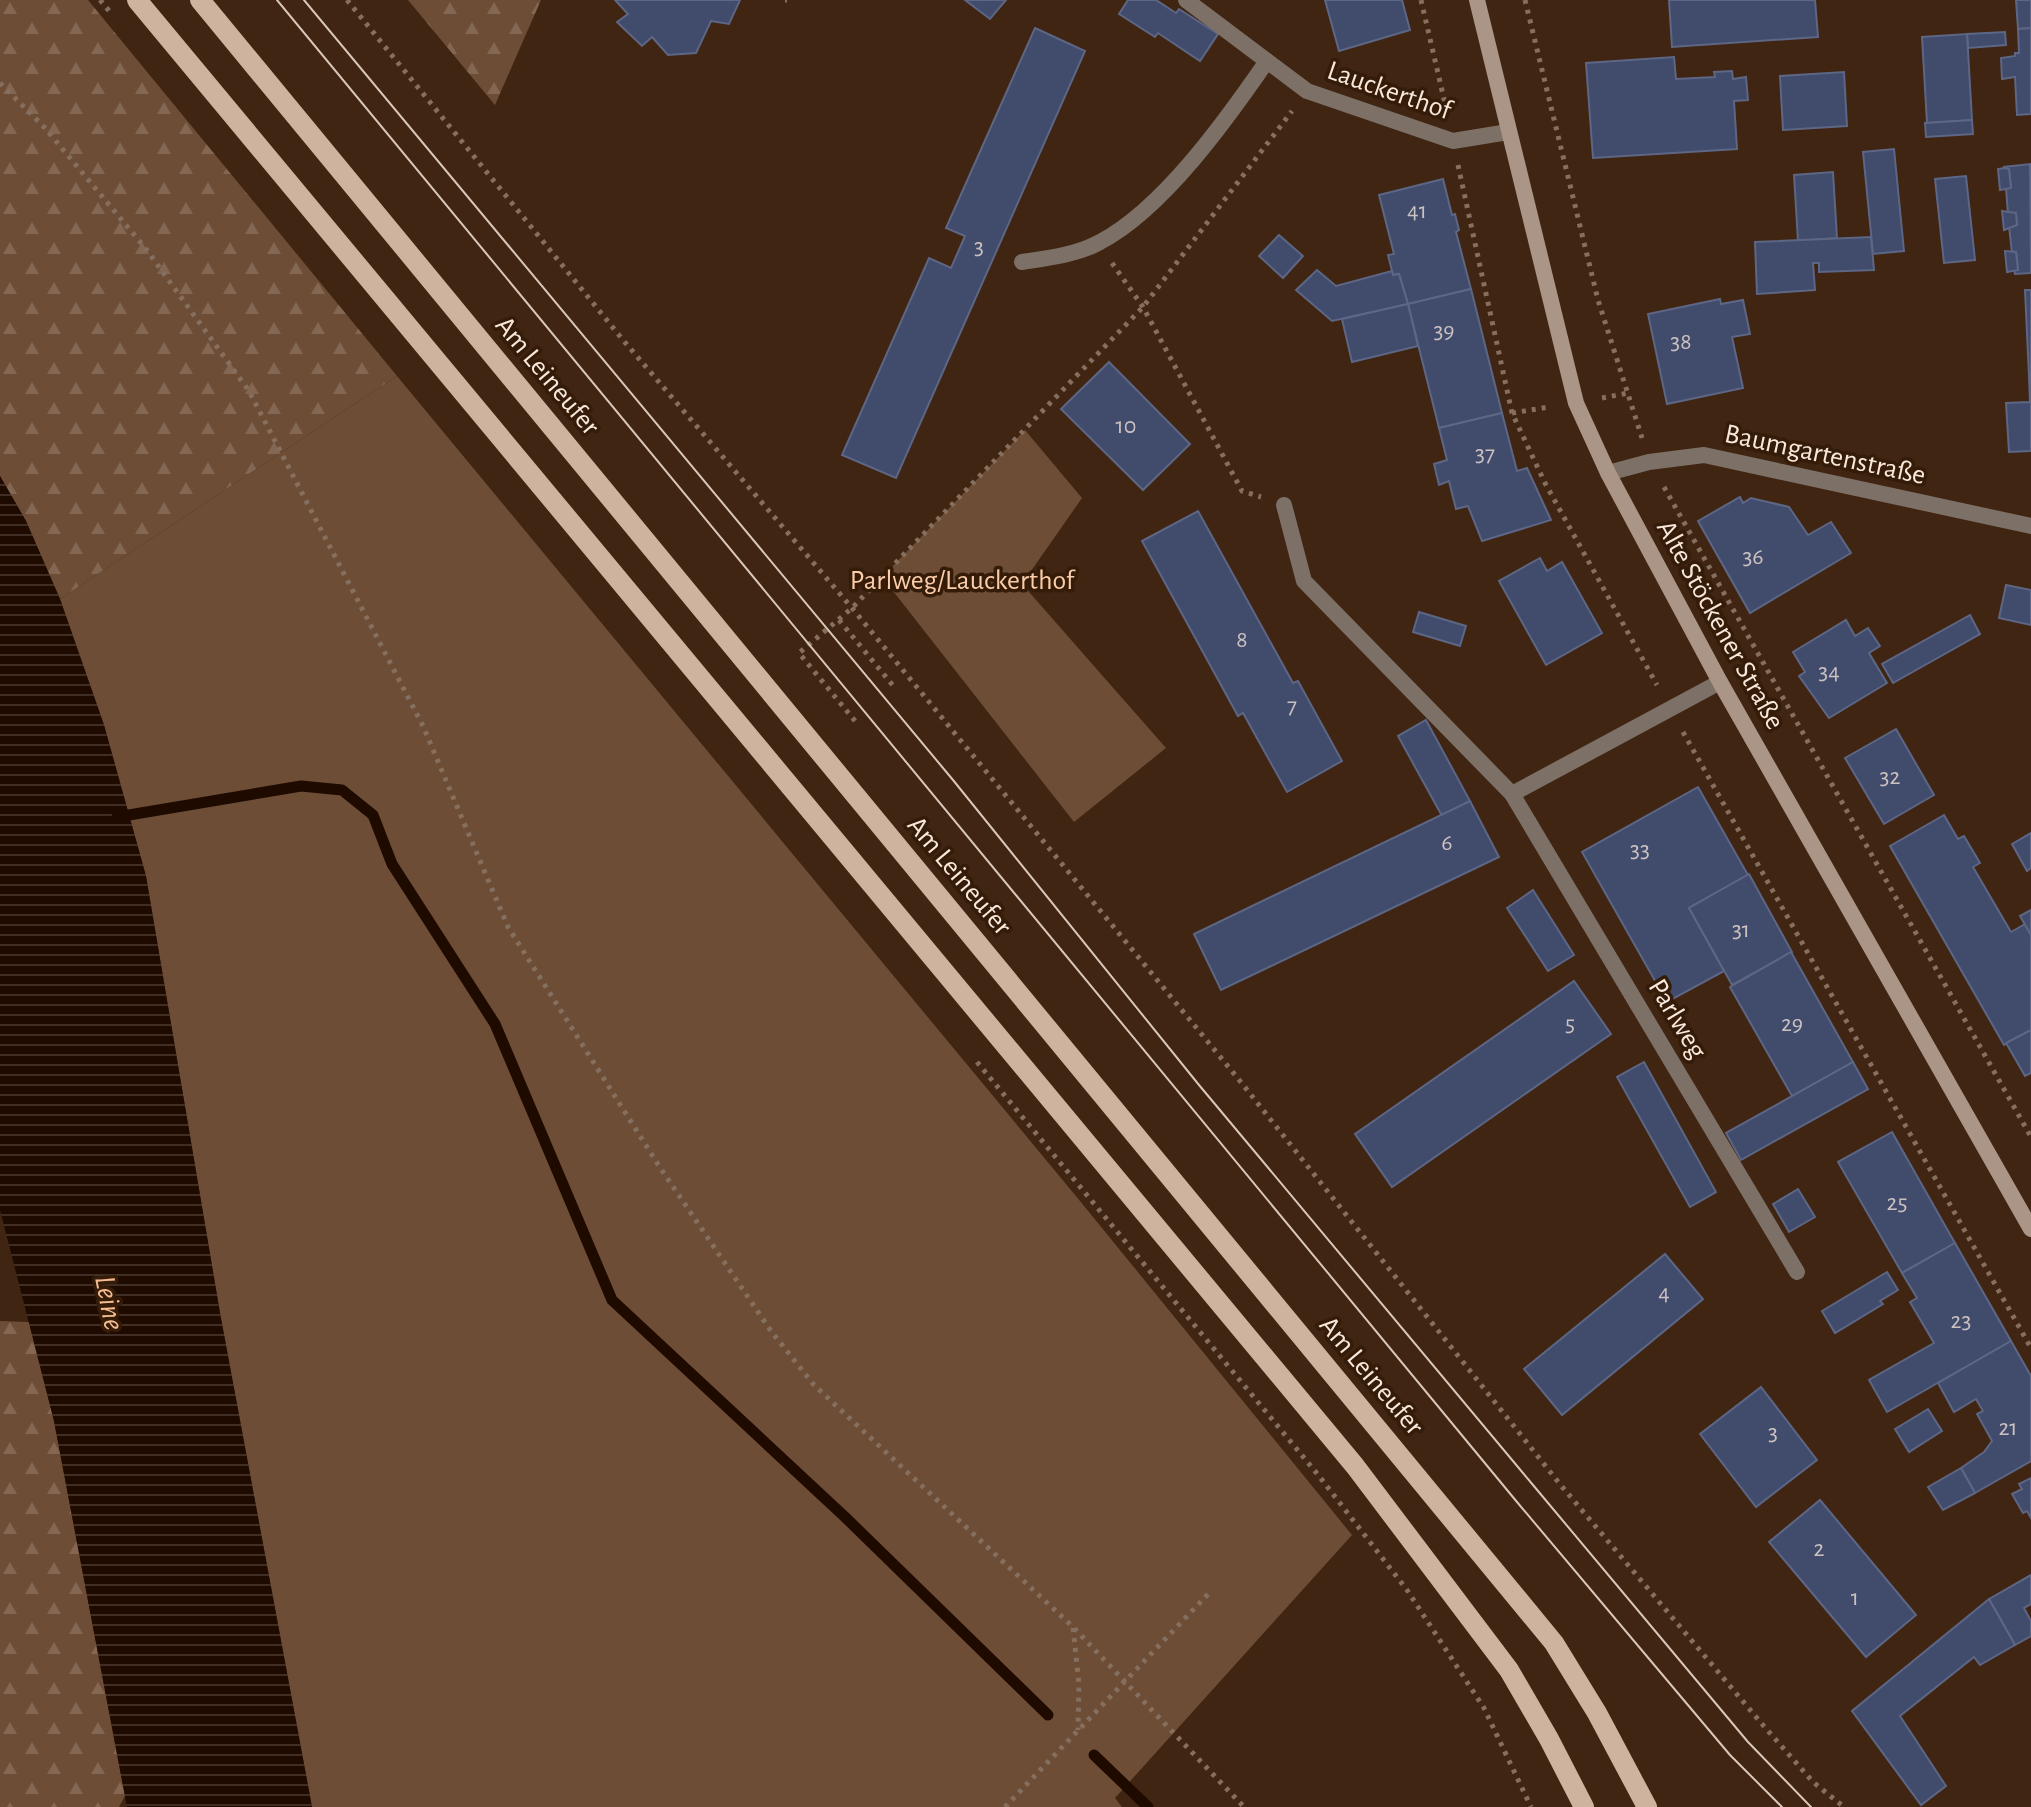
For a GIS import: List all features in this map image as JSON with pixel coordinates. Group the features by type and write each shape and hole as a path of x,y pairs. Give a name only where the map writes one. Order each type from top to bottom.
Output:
{"main road":[{"path":"137,0 1355,1466 1509,1670 1584,1807"},
{"name":"Am Leineufer","path":"200,0 1554,1643 1626,1763 1647,1807"}],"street":[{"name":"Lauckerthof","path":"1186,0 1307,91 1453,141 1508,132"},
{"name":"Alte Stöckener Straße","path":"1477,0 1576,403 1608,473 1720,682 2031,1229"},
{"path":"1022,262 1058,256 1099,243 1138,216 1164,193 1267,61"},
{"name":"Baumgartenstraße","path":"1608,473 1649,462 1704,455 2031,526"},
{"name":"Parlweg","path":"1284,505 1304,581 1512,794 1797,1272"},
{"path":"1512,794 1720,682"}],"path":[{"path":"100,0 120,24"},
{"path":"347,0 623,340 852,608 1240,1081 1559,1483 1813,1782 1844,1807"},
{"path":"1525,0 1598,300 1649,462 2031,1137"},
{"path":"0,83 45,128 146,249 249,391 423,726 508,927 659,1166 771,1331 814,1385 1073,1627 1244,1807"},
{"path":"855,721 799,653 852,608 1143,307 1307,91"},
{"path":"1099,243 1143,307 1242,491 1284,505"},
{"path":"839,620 895,688"},
{"path":"976,1062 1319,1476 1407,1590 1484,1708 1531,1807"},
{"path":"1005,1807 1212,1590"},
{"path":"1073,1627 1079,1684 1078,1731"}],"green space":[{"path":"0,0 88,0 397,376 60,599 26,521 0,476"},
{"path":"408,0 541,0 495,105"},
{"path":"397,376 1080,1201 1352,1535 1115,1798 1122,1807 312,1807 220,1313 146,876 104,725 60,599"},
{"name":"Parlweg/Lauckerthof","path":"1025,430 1082,498 1022,584 1166,748 1074,822 882,577"},
{"path":"0,1321 29,1322 54,1421 125,1796 119,1807 0,1807"}],"water":[{"name":"Leine","path":"0,476 26,521 60,599 104,725 146,876 220,1313 312,1807 127,1807 54,1421 0,1210"}],"building":[{"path":"615,0 740,0 729,24 711,21 696,53 668,55 652,37 642,46 617,22 628,14"},
{"path":"965,0 1006,0 990,19"},
{"path":"1128,0 1156,0 1176,13 1179,9 1218,34 1200,61 1158,33 1155,37 1119,14"},
{"path":"1325,0 1402,0 1410,30 1339,51"},
{"path":"1669,0 1815,0 1818,37 1672,47"},
{"path":"2016,0 2031,0 2031,28 2018,29"},
{"path":"1035,28 1085,51 896,478 842,455 929,258 951,268 965,236 946,228"},
{"path":"2031,28 2031,114 2017,115 2015,77 2002,79 2001,58 2019,53 2018,29"},
{"path":"2005,32 2006,45 1968,48 1967,34"},
{"path":"1967,34 1972,120 1927,123 1922,37"},
{"path":"1674,57 1676,79 1715,77 1714,72 1732,71 1733,79 1746,77 1748,100 1734,101 1737,149 1593,158 1586,63"},
{"path":"1844,72 1847,126 1783,130 1780,76"},
{"path":"1972,120 1973,134 1926,137 1925,123"},
{"path":"1894,149 1904,251 1873,254 1863,152"},
{"path":"2030,164 2031,273 2015,274 2014,270 2018,270 2016,252 2012,253 2009,226 2017,225 2016,213 2008,214 2006,188 2011,188 2009,169 2004,167"},
{"path":"1998,169 2009,169 2011,188 2000,190"},
{"path":"1833,172 1837,238 1798,241 1794,175"},
{"path":"1966,176 1975,260 1944,263 1935,179"},
{"path":"1443,179 1452,215 1455,214 1459,230 1456,232 1471,289 1408,304 1399,274 1393,275 1388,255 1394,254 1379,195"},
{"path":"2002,211 2016,213 2017,225 2004,230"},
{"path":"1279,235 1303,256 1283,278 1259,256"},
{"path":"1871,237 1874,270 1819,272 1819,263 1813,263 1815,290 1757,294 1755,242"},
{"path":"2005,251 2016,252 2018,270 2007,272"},
{"path":"1317,270 1336,286 1392,271 1393,275 1399,274 1408,304 1332,321 1296,290"},
{"path":"1471,289 1502,413 1439,428 1408,304"},
{"path":"2025,290 2031,290 2031,376 2029,376"},
{"path":"1720,299 1721,304 1743,300 1750,334 1732,337 1743,388 1667,404 1648,314"},
{"path":"1408,304 1418,346 1352,362 1342,319"},
{"path":"1109,362 1190,444 1143,490 1061,409"},
{"path":"2031,376 2031,451 2009,452 2006,403 2030,402"},
{"path":"1502,413 1517,471 1527,468 1551,520 1482,541 1468,506 1456,509 1449,481 1439,485 1434,464 1447,460 1439,428"},
{"path":"1740,497 1743,503 1751,498 1789,507 1808,535 1831,522 1851,553 1750,613 1698,521"},
{"path":"1198,511 1293,683 1298,681 1342,761 1287,792 1243,713 1238,716 1142,541"},
{"path":"1540,558 1547,571 1562,562 1602,633 1546,665 1499,581"},
{"path":"2006,585 2031,590 2031,625 1999,618"},
{"path":"1419,612 1466,626 1460,646 1413,632"},
{"path":"1970,615 1980,634 1893,683 1882,664"},
{"path":"1846,620 1855,636 1868,628 1880,646 1869,653 1887,683 1829,718 1799,676 1805,672 1793,652"},
{"path":"1426,720 1470,801 1442,816 1398,736"},
{"path":"1896,729 1934,795 1884,824 1845,758"},
{"path":"1698,787 1748,875 1689,908 1724,971 1667,1002 1582,852"},
{"path":"1470,801 1499,857 1221,990 1194,934"},
{"path":"1944,815 1958,839 1964,836 1980,863 1973,867 2011,932 2025,924 2031,935 2031,1030 2004,1045 1890,846"},
{"path":"2031,833 2031,868 2027,871 2012,844"},
{"path":"1749,874 1792,952 1732,985 1689,908"},
{"path":"1533,890 1574,955 1548,971 1507,908"},
{"path":"2031,910 2031,935 2020,916"},
{"path":"1791,952 1853,1062 1792,1096 1730,987"},
{"path":"1574,981 1611,1034 1392,1187 1355,1134"},
{"path":"2031,1030 2031,1073 2025,1076 2006,1043"},
{"path":"1644,1062 1716,1192 1690,1207 1617,1077"},
{"path":"1853,1062 1868,1089 1741,1160 1726,1133"},
{"path":"1892,1132 1955,1243 1902,1273 1838,1162"},
{"path":"1798,1189 1815,1217 1789,1232 1773,1204"},
{"path":"1955,1243 2011,1341 1887,1412 1869,1380 1934,1343 1910,1302 1917,1298 1902,1273"},
{"path":"1665,1254 1703,1299 1562,1415 1524,1369"},
{"path":"1887,1272 1898,1290 1880,1301 1883,1304 1835,1333 1822,1311"},
{"path":"2011,1341 2031,1376 2031,1461 1975,1493 1961,1468 1984,1452 1992,1441 1977,1414 1983,1411 1976,1399 1954,1412 1938,1383"},
{"path":"1761,1387 1817,1460 1756,1507 1700,1434"},
{"path":"1928,1409 1942,1431 1909,1452 1895,1429"},
{"path":"1961,1468 1975,1493 1943,1510 1928,1487"},
{"path":"2031,1478 2031,1518 2027,1511 2023,1513 2012,1494 2022,1489 2019,1484"},
{"path":"1820,1500 1916,1615 1866,1657 1769,1542"},
{"path":"2031,1575 2031,1604 2024,1608 2031,1621 2031,1636 2015,1645 1989,1599"},
{"path":"1989,1599 2015,1645 1980,1665 1974,1657 1900,1716 1946,1786 1921,1805 1852,1711"}],"waterway":[{"path":"117,817 301,786 342,790 373,815 392,864 495,1024 612,1300 845,1517 1048,1715"},
{"path":"1094,1755 1148,1807"}],"tram line":[{"path":"277,0 1517,1502 1730,1755 1782,1807"},
{"path":"304,0 953,780 1199,1085 1748,1742 1811,1807"}]}
